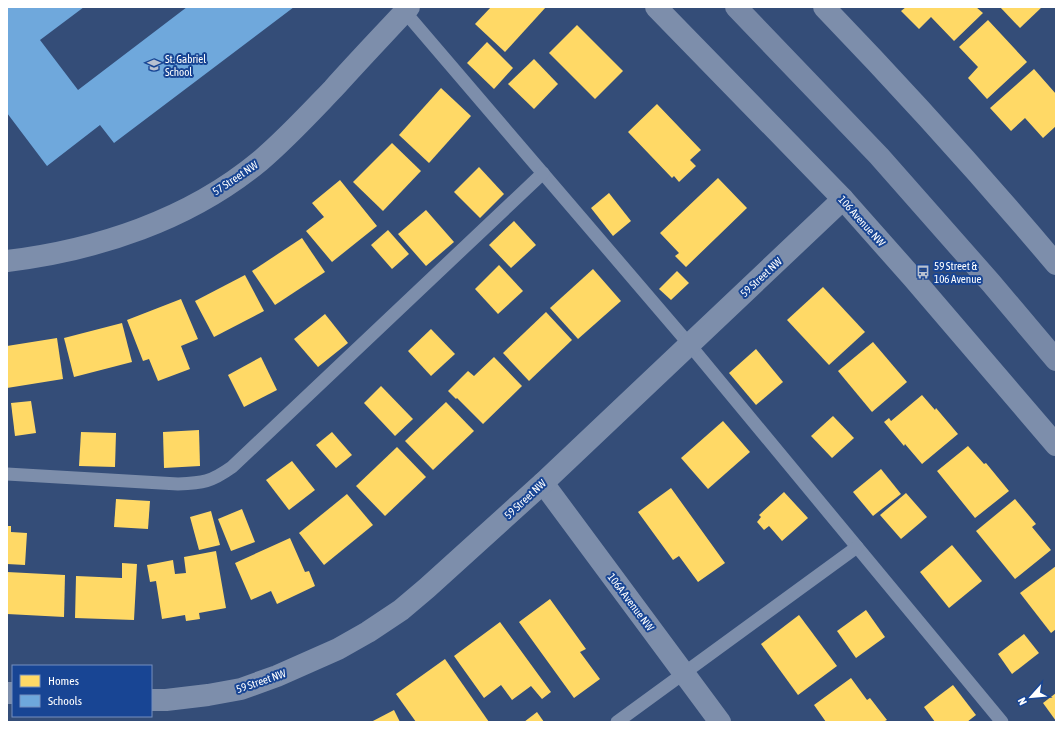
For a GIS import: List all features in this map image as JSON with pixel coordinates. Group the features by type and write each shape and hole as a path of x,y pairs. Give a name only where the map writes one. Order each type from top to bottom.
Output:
{"main road":[{"path":"736,7 879,156 991,282 1056,360"}],"street":[{"name":"106 Avenue NW","path":"656,7 843,199 913,278 1056,445"},
{"path":"824,7 926,117 1017,218 1056,264"},
{"name":"57 Street NW","path":"7,261 35,258 115,239 191,206 230,183 259,162 286,138 407,9"},
{"name":"59 Street NW","path":"152,700 166,700 241,689 277,676 316,660 344,646 368,632 411,601 542,482 843,199"},
{"name":"106A Avenue NW","path":"542,482 720,722"}],"lane":[{"path":"407,9 543,173 689,344 1002,722"},
{"path":"7,474 178,484 201,483 218,476 232,467 543,173"},
{"path":"617,722 857,547"}],"building: Homes":[{"path":"491,7 546,7 505,52 475,24"},
{"path":"906,7 976,7 983,13 954,41 931,17 919,29 901,11"},
{"path":"1000,7 1042,7 1020,28"},
{"path":"988,20 1027,62 987,99 968,78 978,67 959,47"},
{"path":"577,25 623,71 595,99 549,53"},
{"path":"487,42 513,68 494,89 467,63"},
{"path":"534,59 558,84 534,109 508,84"},
{"path":"1034,69 1056,94 1056,126 1043,138 1025,118 1011,131 990,108"},
{"path":"441,88 471,116 429,163 399,135"},
{"path":"657,104 701,150 690,160 696,166 679,182 674,176 672,178 628,132"},
{"path":"392,143 421,171 383,211 353,182"},
{"path":"479,167 504,194 480,218 454,192"},
{"path":"718,178 747,208 686,267 675,256 679,253 660,233"},
{"path":"340,180 377,226 332,262 306,231 324,217 312,203"},
{"path":"609,193 631,221 613,236 591,208"},
{"path":"426,210 454,242 426,266 398,234"},
{"path":"514,221 536,245 511,268 489,245"},
{"path":"388,230 409,254 392,269 371,245"},
{"path":"302,238 325,272 275,305 252,271"},
{"path":"499,265 523,291 498,314 475,289"},
{"path":"593,269 621,301 578,339 550,308"},
{"path":"677,271 689,283 671,300 659,289"},
{"path":"245,275 264,311 214,337 195,301"},
{"path":"823,287 865,332 829,365 787,320"},
{"path":"181,299 198,339 181,346 190,369 158,381 149,359 143,361 127,320"},
{"path":"546,312 572,340 529,381 503,353"},
{"path":"325,314 348,343 318,367 294,339"},
{"path":"122,323 132,362 74,377 64,338"},
{"path":"431,329 455,354 431,376 408,351"},
{"path":"57,338 63,379 7,388 7,346"},
{"path":"873,342 907,382 872,412 838,371"},
{"path":"756,349 783,382 756,405 729,373"},
{"path":"261,357 277,390 244,407 228,375"},
{"path":"494,357 522,386 483,424 448,391 468,371 474,376"},
{"path":"381,386 413,419 395,436 364,403"},
{"path":"922,395 935,410 936,408 958,434 922,464 905,444 904,446 884,422 889,418 891,421"},
{"path":"31,401 36,433 15,436 11,403"},
{"path":"446,402 474,431 433,470 405,441"},
{"path":"833,416 854,438 832,458 811,436"},
{"path":"723,421 750,452 708,489 681,458"},
{"path":"199,430 200,466 164,468 163,432"},
{"path":"81,432 116,433 115,467 79,466"},
{"path":"332,432 352,455 336,468 316,445"},
{"path":"968,446 984,464 986,463 1009,491 975,518 937,471"},
{"path":"397,447 426,477 385,516 356,486"},
{"path":"292,461 315,490 289,510 266,480"},
{"path":"881,469 901,494 873,516 853,492"},
{"path":"671,488 725,563 698,582 679,556 673,560 638,512"},
{"path":"784,492 808,518 782,541 769,526 764,530 757,522 761,517 759,515"},
{"path":"906,493 927,517 901,539 880,515"},
{"path":"347,494 373,525 324,565 299,533"},
{"path":"116,499 150,501 148,529 114,527"},
{"path":"1015,499 1036,524 1032,527 1051,550 1015,579 976,531"},
{"path":"242,509 255,542 231,551 218,519"},
{"path":"211,511 220,545 199,550 190,517"},
{"path":"7,526 11,526 11,532 27,533 25,565 7,564"},
{"path":"290,538 305,572 309,571 315,586 277,604 271,591 251,600 235,563"},
{"path":"952,545 982,581 949,608 920,572"},
{"path":"216,551 226,608 199,613 200,619 186,621 185,615 162,619 156,581 150,582 147,565 173,560 175,574 186,573 184,557"},
{"path":"122,563 137,564 134,620 75,618 76,576 122,578"},
{"path":"1056,566 1056,629 1051,633 1020,593"},
{"path":"7,572 65,575 64,617 7,614"},
{"path":"550,599 586,649 580,652 600,679 574,698 519,622"},
{"path":"866,610 885,637 856,658 837,631"},
{"path":"799,615 837,666 798,695 761,644"},
{"path":"500,622 551,692 542,699 531,686 512,700 501,685 484,698 454,656"},
{"path":"1024,634 1039,653 1012,674 998,654"},
{"path":"445,659 489,722 416,722 396,694"},
{"path":"851,678 867,700 870,698 887,720 883,722 826,722 814,705"},
{"path":"953,685 976,715 967,722 935,722 924,707"},
{"path":"1056,693 1056,721 1043,703"},
{"path":"394,710 400,722 371,722"},
{"path":"537,712 544,722 524,722"}],"building: Schools":[{"path":"7,7 84,7 40,40 78,90 187,7 294,7 114,143 100,125 47,166 7,113"}],"place":[{"name":"St. Gabriel School","path":"154,65"},
{"name":"59 Street & 106 Avenue","path":"923,272"}]}
